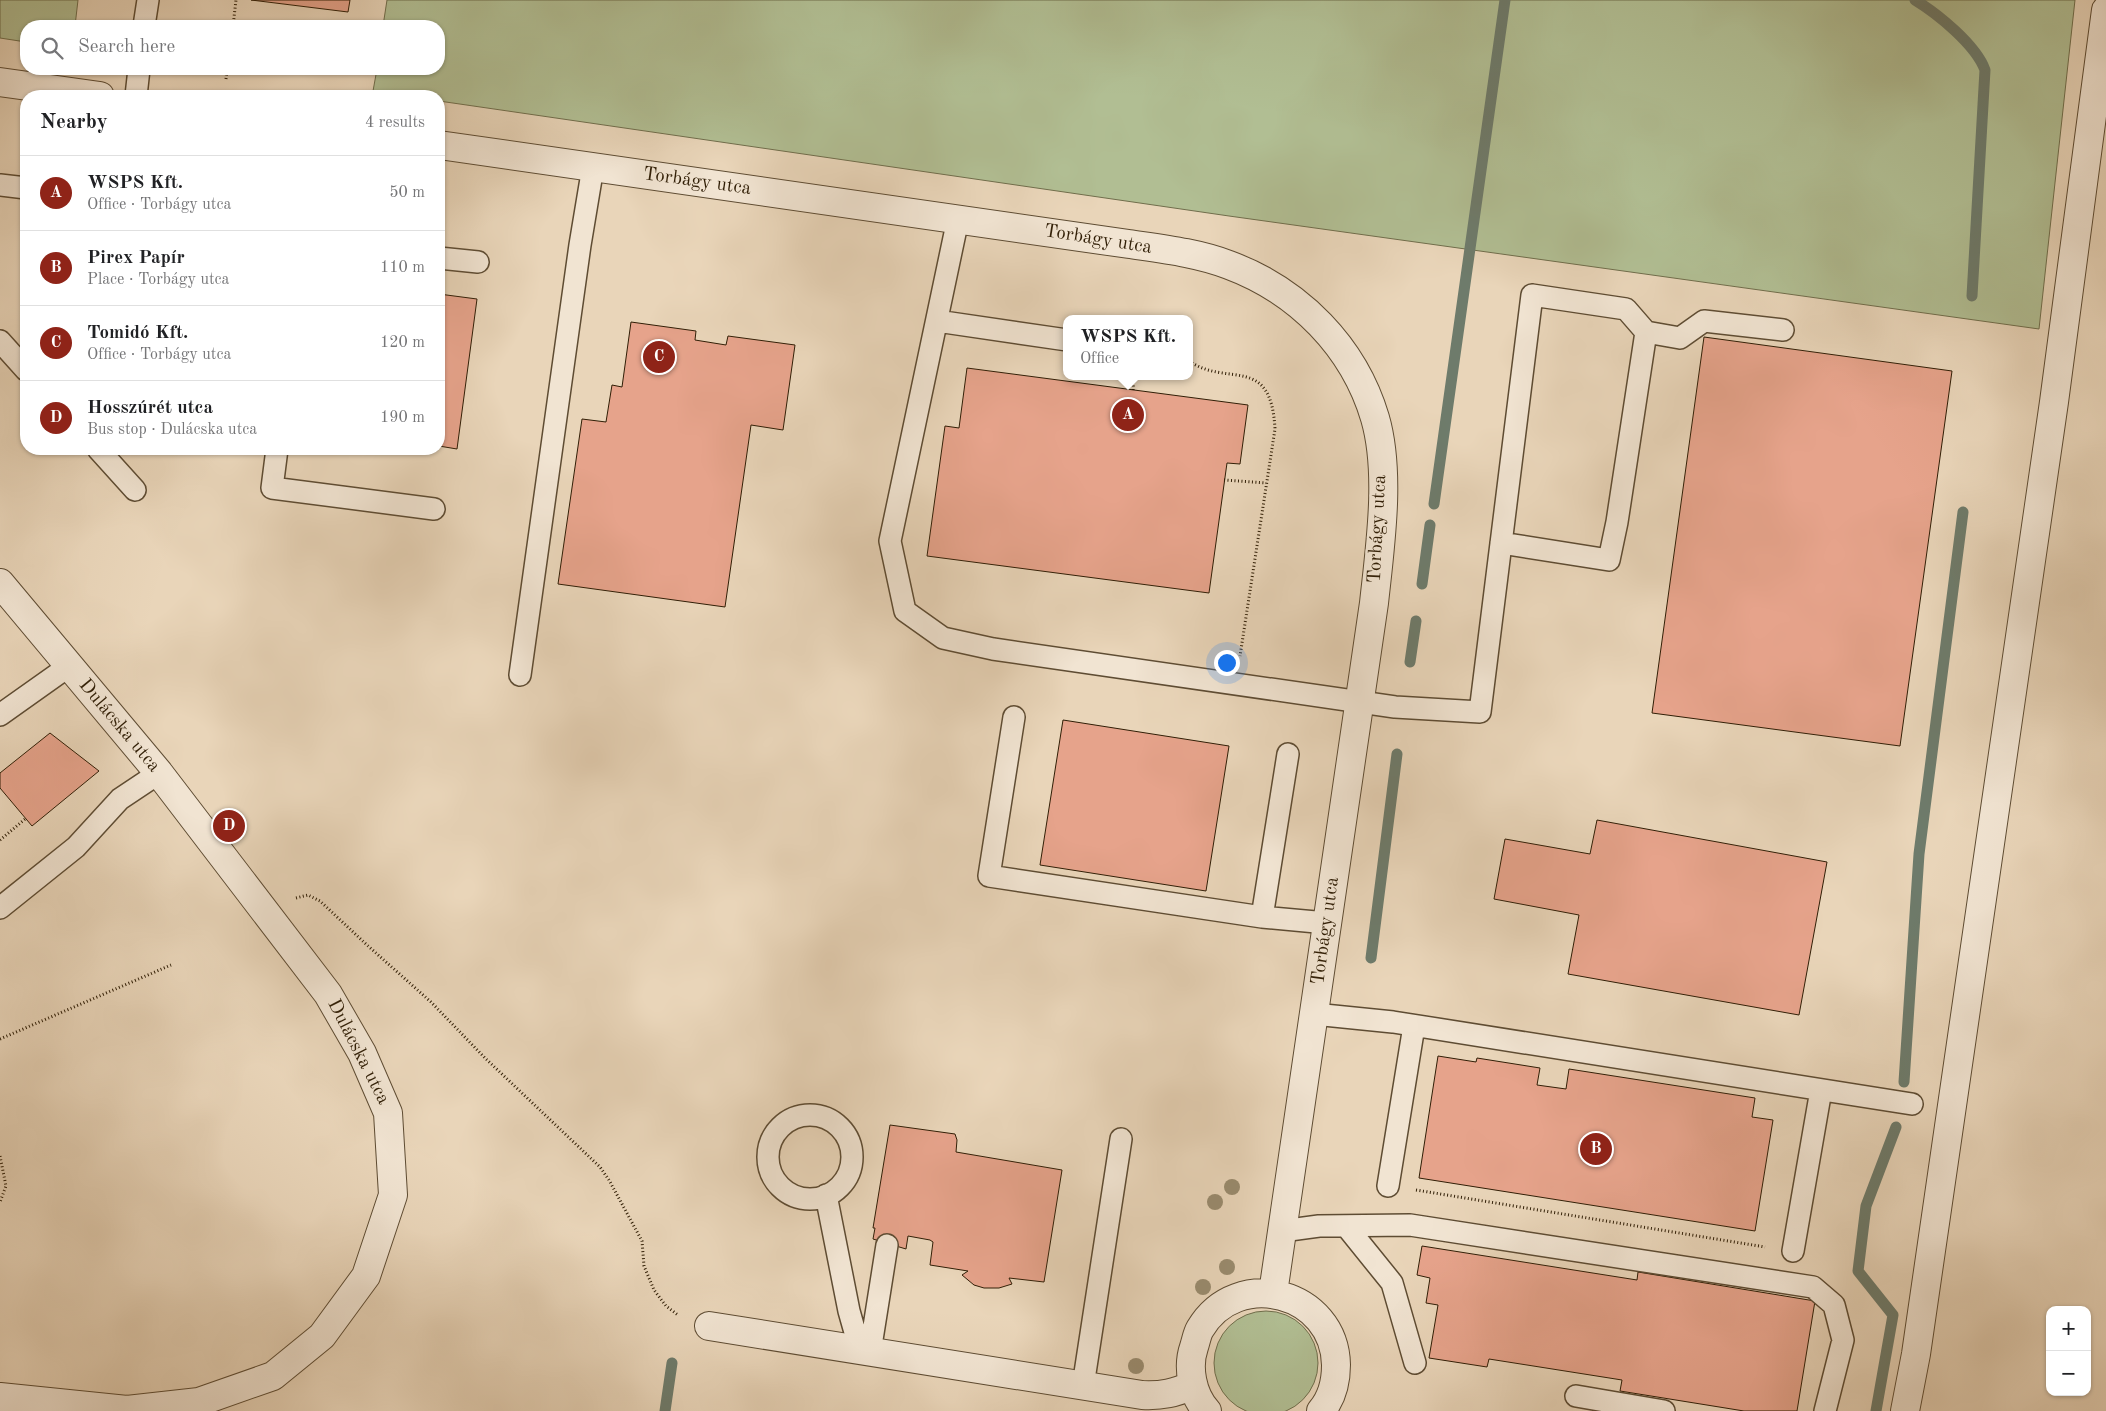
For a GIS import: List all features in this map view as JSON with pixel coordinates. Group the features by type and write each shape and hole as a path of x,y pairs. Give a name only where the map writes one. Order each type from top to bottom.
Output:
{"street":[{"path":"1905,1411 1918,1344 2053,411 2106,10"},
{"path":"0,82 57,90"},
{"name":"Torbágy utca","path":"445,146 1130,244 1194,255 1228,264 1252,275 1292,299 1320,323 1340,347 1361,381 1375,420 1381,456 1383,496 1375,594 1273,1293"},
{"name":"Dulácska utca","path":"0,582 159,773 328,994 362,1053 388,1112 393,1195 366,1276 322,1336 272,1376 199,1402 127,1410 0,1397"},
{"path":"1207,1411 1202,1405 1193,1385 1191,1356 1200,1329 1219,1308 1245,1295 1273,1293 1302,1303 1324,1323 1336,1351 1336,1382 1323,1410"},
{"path":"708,1326 1142,1395 1160,1396 1193,1385"}],"lane":[{"path":"145,20 148,0"},
{"path":"137,90 138,75"},
{"path":"520,675 581,236 593,167"},
{"path":"0,185 20,187"},
{"path":"958,219 890,541 905,611 942,638 968,644 1359,702 1415,709 1480,712 1532,295 1626,309 1646,332 1680,338 1704,321 1783,330"},
{"path":"445,259 478,262"},
{"path":"937,321 1063,339"},
{"path":"1501,543 1609,560 1617,522 1646,332"},
{"path":"0,341 20,363"},
{"path":"103,455 135,490"},
{"path":"276,455 272,488 434,509"},
{"path":"0,715 69,666"},
{"path":"1014,716 989,876 1262,917 1327,923"},
{"path":"1262,917 1288,754"},
{"path":"0,908 76,847 120,799 159,773"},
{"path":"1314,1014 1414,1026 1912,1104"},
{"path":"1388,1186 1414,1026"},
{"path":"1793,1251 1821,1090"},
{"path":"1083,1386 1122,1139"},
{"path":"826,1195 849,1311 865,1351"},
{"path":"1282,1231 1319,1226 1410,1225 1813,1286 1834,1305 1843,1340 1825,1411"},
{"path":"1346,1226 1392,1283 1415,1363"},
{"path":"865,1351 887,1245"},
{"path":"1576,1396 1664,1411"}],"path":[{"path":"234,20 236,0"},
{"path":"226,75 226,79"},
{"path":"1193,365 1198,368 1251,377 1266,391 1274,410 1275,429 1235,684"},
{"path":"1133,390 1134,380"},
{"path":"1224,480 1266,483"},
{"path":"0,840 25,819"},
{"path":"269,918 301,896 313,896 431,1002 600,1168 609,1180 642,1241 644,1266 654,1290 666,1306 682,1317 708,1326"},
{"path":"0,1039 171,965"},
{"path":"0,1156 6,1186 0,1202"},
{"path":"1388,1186 1793,1251"}],"green space":[{"path":"0,0 78,0 76,20 20,20 20,41 0,38"},
{"path":"387,0 2075,0 2039,329 1229,216 445,102 445,90 373,90 376,75 445,75 445,20 384,20"},
{"path":"1256,1312 1276,1312 1295,1320 1309,1334 1317,1353 1317,1373 1309,1392 1303,1400 1283,1412 1249,1412 1237,1406 1223,1392 1215,1373 1215,1353 1223,1334 1237,1320"}],"building":[{"path":"251,0 350,0 348,12"},
{"path":"445,295 477,299 457,449 445,447"},
{"path":"631,322 696,331 695,340 726,345 728,336 795,345 783,430 751,425 725,607 558,584 582,419 606,422 612,385 622,387"},
{"path":"1704,337 1952,371 1900,746 1652,713"},
{"path":"967,368 1248,405 1240,464 1227,463 1209,593 927,556 945,426 959,428"},
{"path":"1063,720 1229,746 1206,891 1040,865"},
{"path":"50,733 99,771 32,826 0,788 0,773"},
{"path":"1597,820 1827,862 1799,1015 1568,974 1579,915 1494,899 1505,839 1590,854"},
{"path":"1438,1056 1476,1062 1477,1058 1540,1068 1537,1085 1566,1089 1569,1069 1755,1098 1752,1117 1773,1120 1755,1231 1419,1178"},
{"path":"890,1125 955,1134 957,1140 956,1152 1062,1170 1044,1282 1009,1278 1012,1284 999,1288 984,1288 974,1285 962,1275 968,1271 930,1265 933,1242 930,1240 908,1236 906,1249 873,1239 875,1228 873,1228"},
{"path":"1422,1246 1637,1280 1638,1272 1815,1301 1797,1411 1744,1411 1620,1391 1622,1380 1489,1359 1487,1367 1429,1358 1438,1305 1426,1303 1430,1278 1417,1275"}],"waterway":[{"path":"1434,504 1505,0"},
{"path":"1915,0 1955,31 1974,50 1985,70 1972,296"},
{"path":"1904,1082 1919,854 1963,512"},
{"path":"1422,584 1430,525"},
{"path":"1410,662 1416,621"},
{"path":"1371,958 1397,754"},
{"path":"1876,1411 1893,1315 1858,1271 1866,1206 1896,1127"},
{"path":"665,1411 672,1363"}],"place":[{"name":"Tomidó Kft.","path":"659,357"},
{"name":"WSPS Kft.","path":"1128,415"},
{"name":"Hosszúrét utca","path":"229,826"},
{"name":"Pirex Papír","path":"1596,1149"}]}
